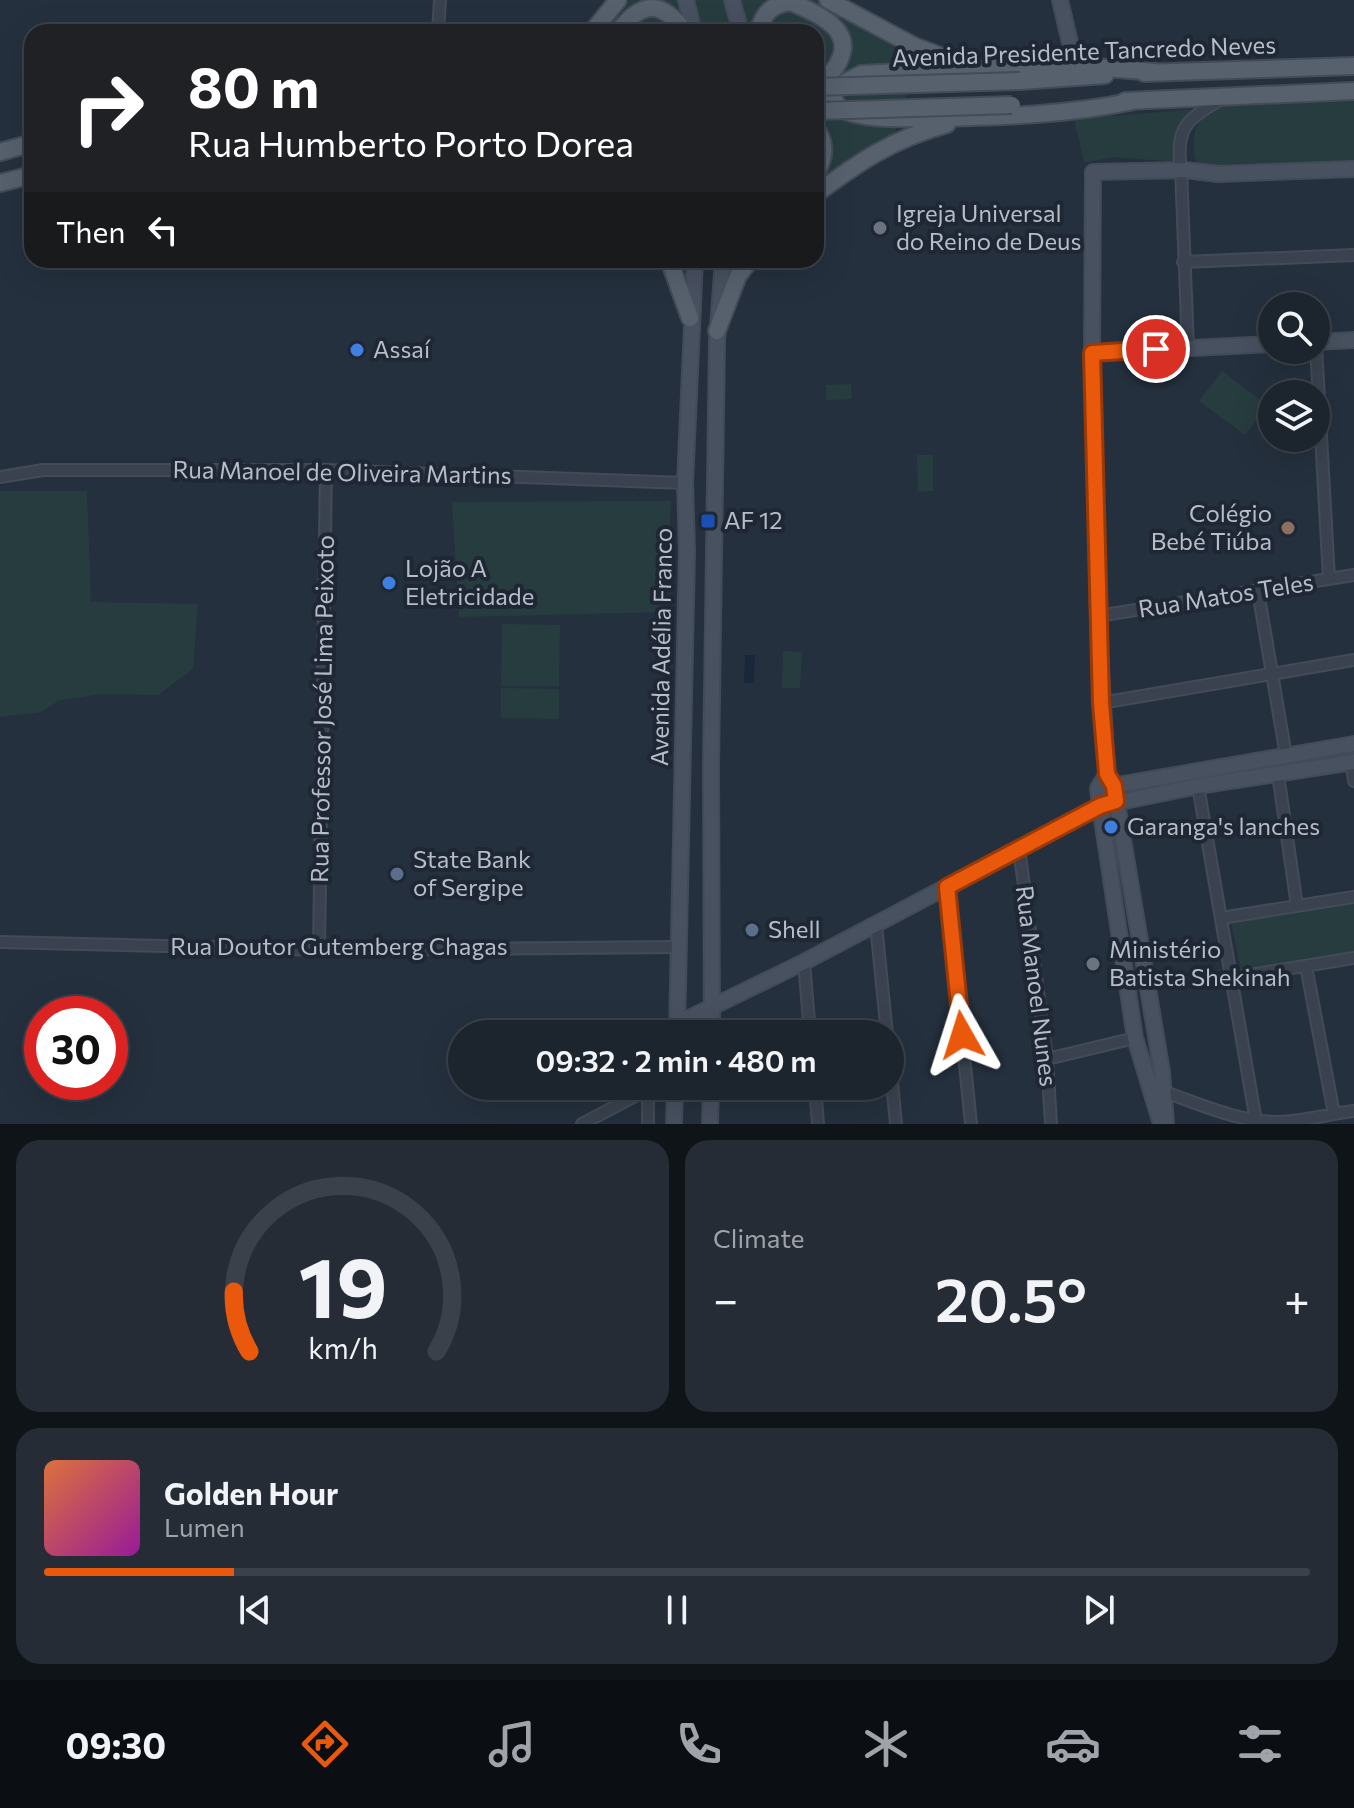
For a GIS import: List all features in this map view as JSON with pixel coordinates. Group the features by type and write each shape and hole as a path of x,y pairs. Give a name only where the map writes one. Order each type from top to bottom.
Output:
{"main road":[{"path":"598,24 618,0"},
{"path":"828,0 914,46 976,69"},
{"path":"760,24 768,10 791,2 824,18 841,38 843,50 837,65 824,77"},
{"path":"624,24 630,15 646,5 665,8 684,24"},
{"path":"1134,101 1060,113 872,118 840,109 832,97 838,86 861,74 1075,64 1155,72"},
{"name":"Avenida Presidente Tancredo Neves","path":"824,87 1353,65"},
{"name":"Avenida Presidente Tancredo Neves","path":"824,111 1354,91"},
{"path":"824,188 878,151 912,134 969,117"},
{"path":"0,152 24,145"},
{"path":"0,183 24,177"},
{"path":"672,268 690,318"},
{"path":"717,331 744,268"}],"street":[{"path":"438,24 440,0"},
{"path":"686,0 689,24"},
{"path":"691,24 697,0"},
{"path":"732,0 739,24"},
{"path":"742,24 744,0"},
{"path":"1060,0 1075,64"},
{"path":"1188,347 1178,149 1186,123 1224,97"},
{"path":"1163,1124 1165,1092 1109,787 1101,703 1092,353 1092,192 1096,170 1181,170 1218,174 1354,169"},
{"path":"1183,262 1354,255"},
{"name":"Avenida Adélia Franco","path":"678,1020 685,483 694,268"},
{"path":"713,1020 711,765 717,331 722,268"},
{"path":"1330,343 1354,340"},
{"path":"1092,353 1258,344"},
{"path":"1317,364 1329,579"},
{"name":"Rua Manoel de Oliveira Martins","path":"0,477 43,470 326,470 685,483"},
{"name":"Rua Professor José Lima Peixoto","path":"319,949 326,470"},
{"name":"Rua Matos Teles","path":"1098,616 1354,575"},
{"path":"1258,591 1286,756"},
{"path":"1101,703 1354,660"},
{"path":"1109,787 1354,744"},
{"path":"1109,787 1198,786 1352,762 1354,781"},
{"path":"1278,774 1297,906"},
{"path":"1198,786 1256,1121"},
{"path":"1109,787 1100,806 1135,1038 1144,1075 1163,1124"},
{"path":"693,1020 1100,806"},
{"name":"Rua Manoel Nunes","path":"1019,848 1047,1059 1051,1124"},
{"path":"947,887 971,1124"},
{"path":"1221,918 1354,897"},
{"path":"876,925 886,1020"},
{"name":"Rua Doutor Gutemberg Chagas","path":"0,942 319,949 678,947"},
{"path":"1231,978 1354,958"},
{"path":"804,962 809,1020"},
{"path":"1306,966 1334,1114"},
{"path":"1047,1059 1135,1038"},
{"path":"1144,1075 1162,1072"},
{"path":"1165,1092 1256,1121 1296,1122 1354,1111"},
{"path":"582,1124 628,1100"},
{"path":"648,1124 650,1100"},
{"path":"674,1124 675,1100"},
{"path":"710,1124 711,1100"},
{"path":"816,1100 818,1124"},
{"path":"894,1100 896,1124"}],"green space":[{"path":"629,0 826,0 916,63 894,136 824,183 824,24 610,24"},
{"path":"1354,101 1354,165 1219,169 1200,166 1196,161 1194,142 1197,126 1207,114 1224,106"},
{"path":"1199,109 1180,132 1176,162 1113,157 1084,163 1074,119"},
{"path":"1222,371 1258,398 1258,419 1245,435 1199,401"},
{"path":"851,384 852,399 826,400 826,385"},
{"path":"917,455 933,455 933,491 918,492"},
{"path":"0,491 87,491 91,602 198,604 193,669 158,695 103,694 60,700 41,712 0,717"},
{"path":"671,501 667,612 459,617 452,502"},
{"path":"502,624 560,625 559,686 501,686"},
{"path":"783,651 802,652 800,688 782,688"},
{"path":"501,688 559,689 559,719 501,718"},
{"path":"1354,894 1354,951 1241,971 1229,912"}],"water":[{"path":"745,655 755,655 754,683 744,683"}],"place":[{"name":"Igreja Universal do Reino de Deus","path":"880,228"},
{"name":"Assaí","path":"357,350"},
{"name":"AF 12","path":"708,521"},
{"name":"Colégio Bebé Tiúba","path":"1288,528"},
{"name":"Lojão A Eletricidade","path":"389,583"},
{"name":"Garanga's lanches","path":"1111,827"},
{"name":"State Bank of Sergipe","path":"397,874"},
{"name":"Shell","path":"752,930"},
{"name":"Ministério Batista Shekinah","path":"1093,964"}],"route":[{"path":"962,1035 947,887 1100,806 1116,801 1114,786 1107,774 1101,703 1092,353 1156,349"}]}
